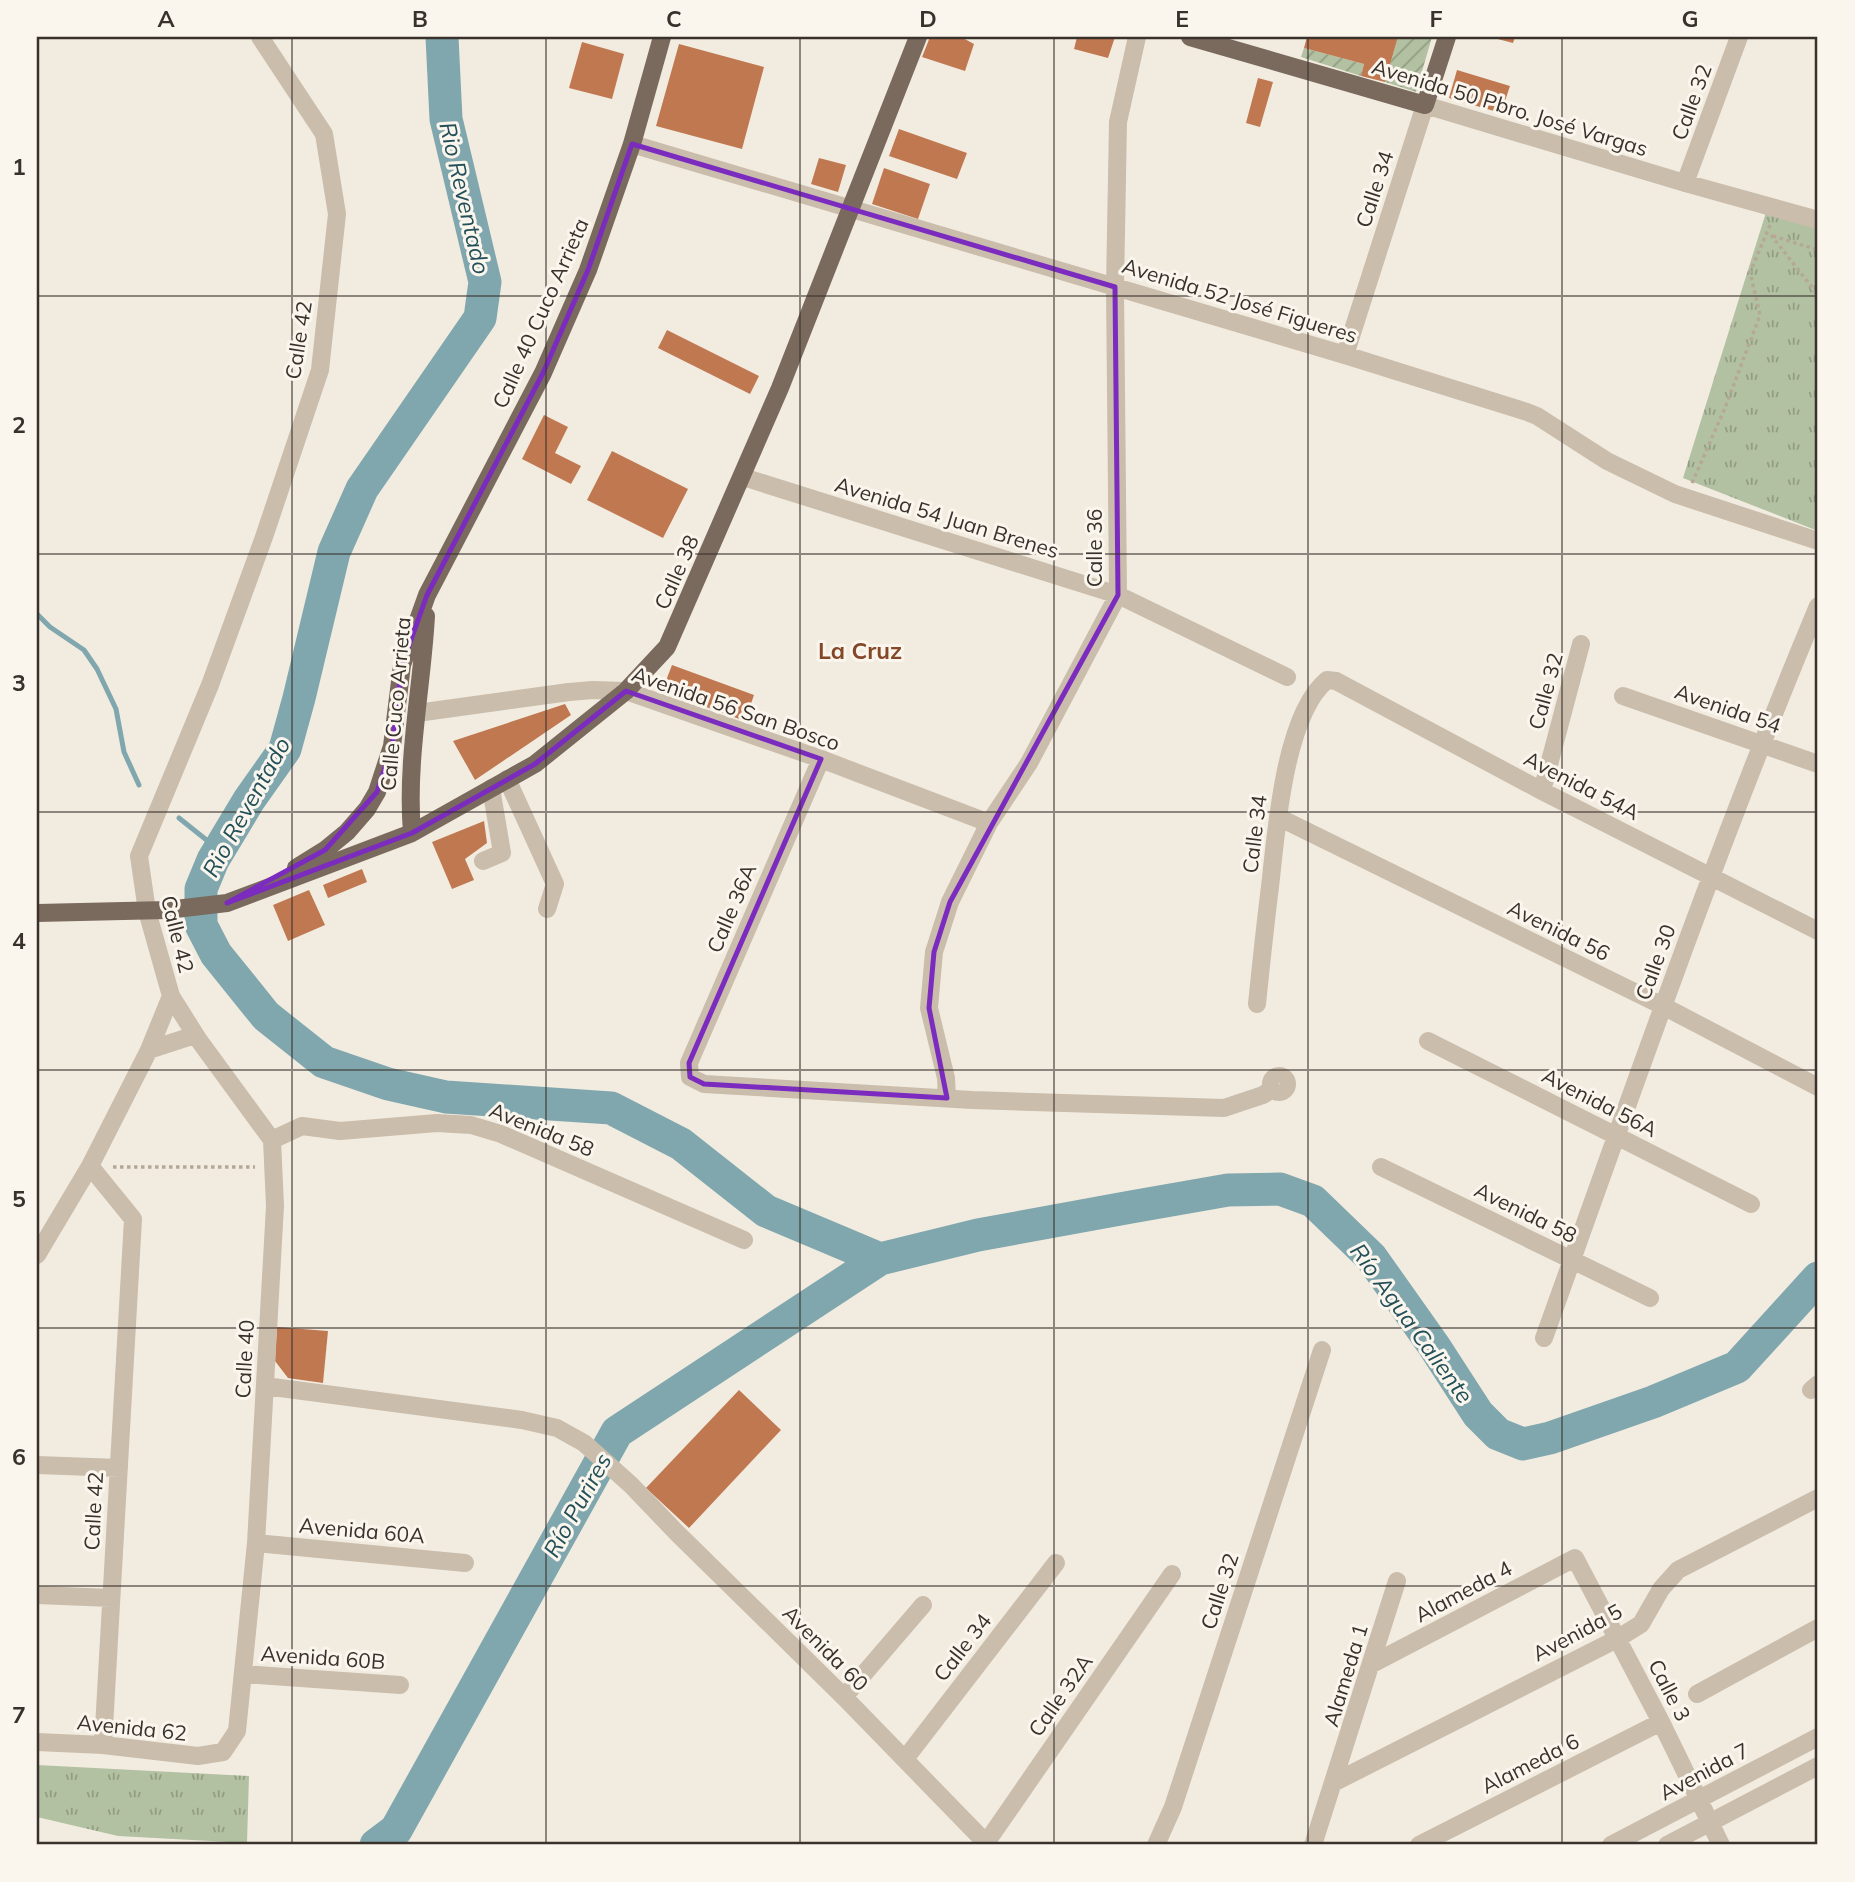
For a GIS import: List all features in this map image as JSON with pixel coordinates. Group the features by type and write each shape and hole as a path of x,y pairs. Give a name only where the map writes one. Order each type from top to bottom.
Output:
{"main road":[{"name":"Calle 40 Cuco Arrieta","path":"427,595 543,373 588,270 632,144 662,37"},
{"name":"Calle 38","path":"224,903 412,832 535,764 625,691 667,647 743,477 918,37"},
{"name":"Avenida 50 Pbro. José Vargas","path":"1190,37 1425,104"},
{"name":"Calle 34","path":"1425,104 1447,37"},
{"name":"Calle Cuco Arrieta","path":"412,832 409,798 427,595"},
{"name":"Calle Cuco Arrieta","path":"224,903 289,873 325,850 347,832 367,809 377,792 392,746 402,664 427,595"},
{"path":"37,913 167,910 224,903"}],"street":[{"name":"Calle 42","path":"103,1745 132,1219 90,1166 149,1050 171,996 147,911 139,856 210,685 264,537 320,370 337,214 324,134 260,37"},
{"name":"Calle 36","path":"947,1098 946,1078 929,1008 934,952 950,902 989,823 1028,763 1118,595 1115,287 1118,122 1138,37"},
{"name":"Calle 32","path":"1685,183 1739,37"},
{"name":"Avenida 50 Pbro. José Vargas","path":"1425,104 1685,183 1818,220"},
{"name":"Calle 34","path":"1345,355 1425,104"},
{"name":"Avenida 52 José Figueres","path":"632,144 851,211 1345,355 1537,416 1607,461 1686,498 1818,541"},
{"name":"Avenida 54 Juan Brenes","path":"743,477 1118,595 1287,677"},
{"name":"Calle 30","path":"1544,1338 1710,876 1818,606"},
{"name":"Calle 32","path":"1542,791 1581,644"},
{"name":"Calle 34","path":"1256,1004 1278,817 1289,755 1303,717 1320,686 1327,680"},
{"name":"Avenida 54A","path":"1327,680 1336,681 1542,791 1818,931"},
{"name":"Avenida 56 San Bosco","path":"417,713 569,692 625,691 989,823"},
{"name":"Avenida 54","path":"1623,696 1818,764"},
{"name":"Calle 36A","path":"821,760 689,1063 690,1077 704,1084 947,1098"},
{"path":"483,861 502,853 499,784"},
{"path":"499,784 555,884 547,909"},
{"name":"Avenida 56","path":"1278,817 1663,1006 1818,1087"},
{"path":"171,996 195,1035 272,1140"},
{"path":"149,1050 195,1035"},
{"name":"Avenida 56A","path":"1428,1041 1751,1204"},
{"path":"947,1098 1224,1108 1263,1095 1272,1089"},
{"name":"Avenida 58","path":"272,1140 302,1126 340,1130 438,1122 471,1125 501,1134 744,1240"},
{"name":"Calle 40","path":"223,1752 237,1731 256,1544 275,1206 272,1140"},
{"path":"37,1255 90,1166"},
{"name":"Avenida 58","path":"1381,1167 1650,1298"},
{"name":"Calle 32","path":"1156,1845 1173,1807 1322,1350"},
{"name":"Avenida 60","path":"265,1386 522,1420 557,1428 584,1443 631,1485 987,1844"},
{"path":"37,1465 119,1468"},
{"name":"Avenida 5","path":"1335,1782 1617,1639 1642,1624 1661,1589 1678,1570 1818,1497"},
{"name":"Avenida 60A","path":"256,1544 465,1563"},
{"name":"Calle 3","path":"1575,1558 1661,1722 1721,1845"},
{"name":"Alameda 4","path":"1372,1664 1575,1558"},
{"name":"Calle 34","path":"905,1759 1056,1563"},
{"name":"Calle 32A","path":"987,1844 1172,1574"},
{"name":"Alameda 1","path":"1313,1845 1397,1581"},
{"path":"37,1595 111,1598"},
{"path":"844,1697 923,1605"},
{"path":"1697,1694 1818,1628"},
{"name":"Avenida 60B","path":"243,1674 400,1685"},
{"name":"Alameda 6","path":"1419,1845 1661,1722"},
{"name":"Avenida 7","path":"1611,1845 1818,1737"},
{"name":"Avenida 62","path":"37,1742 103,1745 198,1756 223,1752"},
{"path":"1667,1845 1818,1766"}],"path":[{"path":"1686,498 1725,408 1760,315 1751,272 1769,234 1777,208"},
{"path":"1769,234 1818,250"},
{"path":"1769,234 1818,295"},
{"path":"90,1166 273,1167"}],"highlighted area":[{"path":"632,144 1115,287 1118,595 950,902 934,952 929,1008 947,1098 704,1084 690,1077 689,1063 821,759 626,691 535,764 412,833 227,903 325,850 377,792 392,746 402,665 427,595 543,373 588,270"}],"green space":[{"path":"1398,37 1432,37 1416,92 1385,82"},
{"path":"1304,48 1364,64 1361,76 1301,57"},
{"path":"1768,206 1818,220 1818,531 1683,478"},
{"path":"37,1765 249,1776 247,1843 118,1836 37,1817"}],"building":[{"path":"930,37 961,37 974,44 965,71 922,57"},
{"path":"1077,37 1115,37 1108,58 1074,49"},
{"path":"1307,37 1398,37 1385,82 1361,76 1364,64 1304,48"},
{"path":"1490,37 1515,37 1513,43"},
{"path":"582,42 624,54 612,99 569,88"},
{"path":"679,44 764,67 742,149 656,126"},
{"path":"1457,70 1510,86 1501,113 1449,98"},
{"path":"1258,78 1273,82 1260,127 1246,123"},
{"path":"899,129 967,153 957,179 889,156"},
{"path":"819,158 846,165 838,192 811,184"},
{"path":"884,168 930,184 918,219 872,204"},
{"path":"667,330 759,376 750,394 658,348"},
{"path":"544,415 568,427 555,453 581,466 571,484 522,459"},
{"path":"612,451 688,489 663,538 587,500"},
{"path":"672,665 754,695 745,721 662,691"},
{"path":"565,704 571,715 475,780 453,741"},
{"path":"484,821 487,843 465,859 474,880 452,889 432,842"},
{"path":"362,869 367,882 328,898 323,885"},
{"path":"309,890 325,925 288,941 273,905"},
{"path":"277,1327 328,1331 323,1383 288,1378 275,1361"},
{"path":"739,1390 781,1430 689,1528 646,1488"}],"waterway":[{"name":"Rio Reventado","path":"442,37 446,119 485,282 480,318 362,489 334,552 285,749 249,800 213,860 201,889 201,925 216,954 266,1016 324,1062 388,1084 446,1097 611,1108 681,1144 766,1211 880,1259"},
{"path":"37,614 50,627 84,650 97,669 116,709 124,752 139,785"},
{"path":"179,818 219,850"},
{"name":"Río Agua Caliente","path":"376,1845 396,1830 617,1432 880,1259 978,1235 1228,1190 1280,1189 1313,1201 1371,1257 1478,1414 1498,1434 1523,1444 1550,1438 1653,1402 1737,1367 1818,1278"}],"district":[{"name":"La Cruz","path":"860,650"}],"water label":[{"name":"Río Purires","path":"577,1505"}]}
